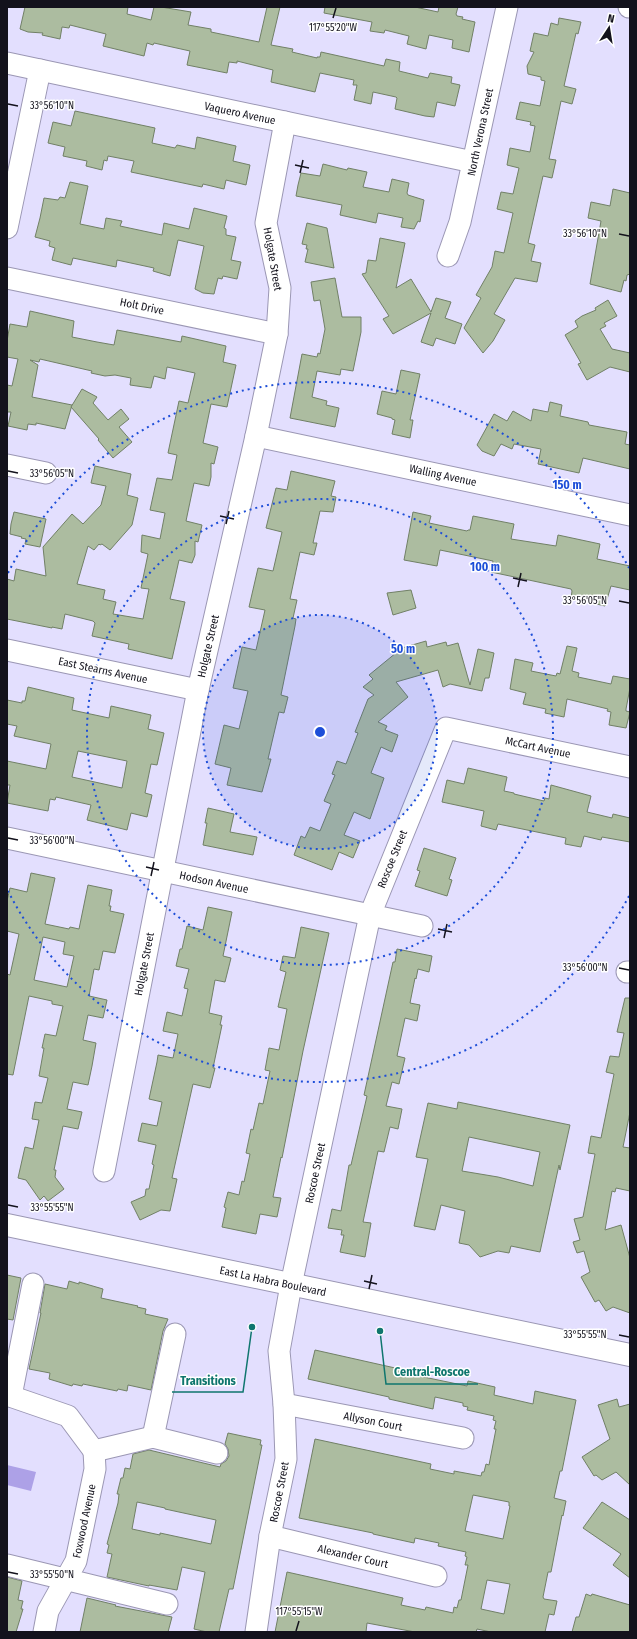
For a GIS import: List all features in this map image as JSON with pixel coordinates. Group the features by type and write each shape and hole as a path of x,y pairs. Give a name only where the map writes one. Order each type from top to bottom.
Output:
{"main road":[{"name":"East La Habra Boulevard","path":"7,1225 630,1355"}],"street":[{"name":"North Verona Street","path":"448,256 460,222 507,7"},
{"name":"Vaquero Avenue","path":"7,63 473,162"},
{"path":"7,228 40,70"},
{"name":"Holgate Street","path":"104,1171 198,690 256,436 277,334 280,288 266,223 285,122"},
{"name":"Holt Drive","path":"7,278 277,334"},
{"name":"Walling Avenue","path":"256,436 630,515"},
{"path":"7,464 46,473"},
{"name":"East Stearns Avenue","path":"7,650 198,690"},
{"name":"McCart Avenue","path":"446,728 630,767"},
{"name":"Roscoe Street","path":"256,1632 270,1536 286,1459 284,1404 279,1351 291,1285 370,915 446,728"},
{"name":"Hodson Avenue","path":"7,838 422,926"},
{"path":"33,1284 9,1396 68,1416 94,1451 153,1437 216,1453"},
{"path":"153,1437 175,1334"},
{"name":"Allyson Court","path":"284,1404 463,1438"},
{"name":"Foxwood Avenue","path":"44,1632 48,1611 76,1561 95,1470 94,1451"},
{"name":"Alexander Court","path":"270,1536 436,1576"},
{"path":"7,1566 167,1604"}],"shaded area":[{"path":"7,1465 36,1472 31,1491 7,1485"}],"building":[{"path":"25,7 128,7 127,14 151,20 154,7 161,7 191,12 188,25 211,29 211,32 259,42 267,7 280,7 271,45 293,49 292,52 317,58 320,57 321,52 384,66 386,59 400,62 399,71 428,78 430,73 452,77 451,83 460,85 455,106 437,102 434,117 425,116 395,109 396,97 373,92 371,104 354,100 357,85 353,85 354,80 320,73 315,92 271,82 273,70 237,61 237,63 229,62 227,73 187,65 190,51 154,43 153,45 147,43 144,56 103,46 106,34 70,25 69,28 62,27 60,39 42,35 43,33 28,32 20,29"},
{"path":"325,7 415,7 438,12 439,7 458,7 456,14 457,16 463,17 462,19 475,22 469,52 452,48 453,40 429,35 426,49 407,44 409,36 385,30 384,33 370,31 372,22 324,13"},
{"path":"559,18 581,22 578,34 576,33 564,86 576,89 572,104 561,101 549,159 556,160 552,178 543,176 528,243 535,245 531,261 541,263 537,282 515,278 494,314 505,320 493,341 483,353 464,328 481,298 476,295 492,267 495,251 504,253 513,213 497,209 501,192 513,194 519,168 507,165 510,148 530,152 535,126 530,125 531,122 516,119 520,102 540,106 545,81 541,80 541,77 528,74 527,66 534,52 530,51 534,33 548,36 551,23 558,25"},
{"path":"75,111 155,128 152,143 175,148 177,145 195,149 197,137 236,146 233,161 250,165 246,185 226,180 224,189 203,184 202,187 131,172 134,161 108,156 107,161 104,160 102,170 86,166 87,161 63,156 65,147 48,143 53,122 71,126"},
{"path":"323,164 347,170 348,168 367,172 363,187 389,192 392,179 409,183 408,195 424,200 420,222 418,221 414,229 401,227 403,218 378,213 376,223 340,215 342,205 296,196 301,173 320,176"},
{"path":"70,182 88,186 80,224 104,229 106,218 122,221 120,226 162,235 164,223 189,229 194,208 227,216 224,228 226,229 226,235 236,237 231,260 241,262 237,279 223,276 222,279 218,278 214,294 203,293 195,289 204,246 178,240 170,276 153,271 154,268 117,260 116,267 73,258 71,265 52,260 55,248 49,246 50,241 35,237 44,198 58,200 60,197 65,198"},
{"path":"613,189 630,193 630,274 627,275 626,281 624,280 621,292 590,284 601,221 588,218 591,202 610,206"},
{"path":"307,223 327,228 334,268 305,262 308,249 306,249 307,245 302,244"},
{"path":"380,238 405,243 396,288 411,279 431,312 436,298 451,302 445,318 462,324 455,344 436,338 433,346 421,342 431,313 393,334 383,319 389,316 362,274 366,273 368,260 376,261"},
{"path":"335,278 342,317 361,317 361,332 353,371 341,369 340,375 317,371 312,397 327,401 326,405 339,408 335,427 290,418 302,354 317,357 318,353 320,354 325,329 320,300 314,301 311,282"},
{"path":"608,300 617,316 604,323 606,326 600,329 612,349 630,353 630,372 610,367 587,380 578,364 581,363 565,335 578,327 575,321 596,310 595,308"},
{"path":"30,311 74,321 72,337 97,342 114,345 117,330 181,342 182,336 226,346 223,362 236,365 227,407 211,404 203,443 218,447 214,464 211,463 211,477 209,486 194,483 186,521 202,525 198,542 195,541 195,555 192,563 179,560 170,599 185,602 172,659 128,649 129,644 92,636 95,623 93,621 65,614 62,629 7,619 7,579 14,581 16,569 46,576 43,547 72,514 83,524 101,505 106,486 91,483 95,466 131,474 127,495 138,498 132,525 110,550 102,544 99,544 94,550 88,546 77,584 105,590 103,599 116,602 113,614 143,619 149,589 141,588 148,554 141,552 142,535 160,539 165,513 150,510 157,478 172,480 177,455 168,453 179,401 188,403 195,373 167,367 165,379 154,376 151,388 130,385 131,378 115,375 105,376 91,373 92,371 40,359 39,362 30,360 38,365 32,397 72,405 65,429 36,423 36,425 28,424 27,430 8,426 11,412 7,412 7,385 12,386 18,359 7,357 7,341 10,324 27,327"},
{"path":"401,370 420,374 410,420 413,420 410,438 392,434 395,420 377,414 382,391 396,394"},
{"path":"82,389 97,397 93,403 108,420 121,409 129,419 119,427 132,442 113,458 98,440 99,439 71,407"},
{"path":"550,402 562,405 560,416 588,422 589,425 627,432 625,444 630,445 630,469 583,458 579,473 538,464 541,449 514,444 512,449 501,444 494,456 482,451 477,445 494,414 507,421 513,411 531,421 533,409 548,412"},
{"path":"291,471 335,481 331,496 336,497 333,512 320,511 313,543 317,543 314,555 300,552 290,599 297,600 293,618 296,619 281,695 288,697 284,713 279,712 268,759 271,759 262,792 227,785 231,768 215,764 224,725 239,729 248,691 233,688 242,647 256,650 265,610 249,607 258,568 273,571 282,532 266,528 276,488 287,490"},
{"path":"14,512 46,519 40,547 25,544 26,539 10,534"},
{"path":"413,512 431,516 429,523 467,531 470,530 473,516 514,524 511,539 556,546 558,535 600,544 597,559 630,566 630,590 611,586 605,606 571,598 571,589 491,572 493,561 440,550 437,566 404,560"},
{"path":"411,590 416,608 393,615 387,593"},
{"path":"426,641 427,647 446,642 447,646 458,643 470,685 478,649 494,653 489,678 485,678 482,691 450,684 443,687 438,670 396,682 408,697 378,722 387,726 385,730 398,735 392,752 381,747 371,773 384,778 370,819 354,812 344,835 360,841 353,858 339,852 332,870 294,855 301,836 305,838 310,827 320,831 331,804 324,801 335,775 332,774 337,761 346,764 358,733 355,732 368,699 374,695 363,687 373,679 369,675 402,648"},
{"path":"567,646 577,648 572,671 579,673 578,677 611,684 613,676 630,679 626,711 630,712 626,728 609,725 611,712 607,711 608,709 567,699 564,717 545,713 546,709 523,704 526,693 510,689 515,659 533,663 531,671 556,676 557,673 560,674"},
{"path":"28,687 74,698 72,710 109,718 111,706 151,715 148,729 164,733 157,765 151,764 145,793 152,795 147,817 131,813 127,830 87,820 91,805 56,797 55,800 50,799 48,811 7,803 10,785 7,785 7,761 46,769 51,744 14,736 17,726 7,724 7,700 22,703 22,701 25,701","holes":["78,751 127,761 122,788 72,777"]},
{"path":"468,768 507,777 504,791 544,801 545,798 549,799 551,785 591,796 587,812 612,818 613,814 630,818 630,842 602,837 601,840 584,836 581,847 565,844 566,838 498,824 496,830 481,826 484,811 442,802 447,780 464,784"},
{"path":"208,808 234,814 230,832 257,837 253,855 203,845"},
{"path":"424,848 456,858 449,879 452,880 447,896 415,886 420,871 417,870"},
{"path":"31,873 55,878 45,924 69,929 70,927 79,929 88,885 112,890 109,906 111,906 110,911 124,914 115,953 103,951 99,970 94,969 89,996 107,1000 103,1018 88,1015 83,1040 96,1043 88,1085 73,1082 67,1109 82,1112 78,1129 63,1126 54,1170 56,1170 55,1177 64,1189 48,1201 44,1196 40,1200 26,1180 18,1178 25,1147 33,1149 39,1120 32,1119 35,1102 42,1103 48,1078 39,1076 45,1034 56,1036 63,1006 52,1004 52,1001 29,996 13,1075 7,1074 7,974 10,975 19,934 7,931 7,901 10,888 27,892","holes":["43,937 65,942 63,954 74,956 67,987 34,980"]},
{"path":"208,907 232,912 223,956 231,958 225,982 215,980 209,1013 222,1016 220,1025 222,1025 213,1068 215,1068 210,1088 193,1084 172,1178 177,1179 170,1211 161,1210 140,1220 131,1202 145,1196 146,1189 149,1189 156,1145 138,1141 142,1123 157,1126 162,1102 149,1099 158,1055 173,1058 178,1034 163,1031 167,1012 182,1016 188,989 184,988 189,969 176,966 180,949 182,949 187,926 203,930"},
{"path":"301,927 329,933 273,1197 281,1198 277,1217 260,1214 256,1234 222,1227 226,1208 224,1207 228,1192 239,1195 242,1181 244,1182 250,1154 246,1153 251,1129 253,1130 259,1103 263,1104 270,1071 265,1070 269,1048 279,1050 287,1009 278,1007 286,972 280,970 283,956 295,958"},
{"path":"397,949 432,956 429,972 418,969 416,979 415,978 410,1003 420,1005 417,1021 405,1018 397,1056 405,1058 399,1084 392,1082 386,1106 402,1109 398,1129 390,1127 384,1152 378,1151 363,1222 371,1223 365,1257 340,1252 344,1235 341,1235 342,1230 328,1228 332,1209 341,1211 349,1165 351,1165 367,1096 364,1095"},
{"path":"625,998 630,998 630,1112 623,1147 630,1148 630,1191 616,1188 615,1192 612,1191 605,1230 621,1225 630,1258 630,1313 613,1307 606,1311 599,1300 595,1302 581,1277 590,1272 584,1251 577,1253 573,1242 580,1240 574,1219 583,1217 595,1154 588,1153 591,1136 601,1138 614,1074 606,1072 610,1056 619,1057 624,1033 617,1032"},
{"path":"458,1102 570,1125 560,1170 559,1165 540,1252 511,1246 509,1253 498,1251 480,1257 469,1245 459,1243 465,1211 441,1205 435,1230 414,1226 428,1159 416,1157 428,1103 457,1109","holes":["469,1137 540,1152 533,1186 498,1177 462,1171"]},
{"path":"7,1275 21,1278 13,1320 7,1319"},
{"path":"69,1281 79,1284 79,1282 103,1289 101,1298 138,1306 137,1307 146,1309 145,1314 168,1319 163,1331 151,1390 128,1385 127,1391 118,1389 117,1391 83,1384 82,1386 73,1384 72,1386 49,1379 50,1373 29,1369 41,1313 45,1284 67,1289"},
{"path":"315,1350 415,1372 414,1375 467,1386 468,1381 495,1387 494,1395 533,1404 535,1391 576,1400 562,1471 560,1471 554,1498 566,1501 551,1572 548,1572 543,1597 544,1599 557,1601 554,1615 549,1614 545,1632 491,1632 477,1629 476,1632 415,1632 367,1623 366,1632 275,1632 287,1572 403,1598 401,1605 425,1610 426,1607 453,1613 454,1607 457,1608 459,1600 461,1600 468,1565 465,1565 467,1557 465,1556 466,1552 438,1546 439,1543 415,1538 414,1543 299,1518 315,1439 431,1464 430,1469 454,1474 454,1471 481,1476 482,1472 484,1472 486,1464 489,1465 496,1429 494,1429 496,1421 493,1420 494,1416 467,1410 468,1407 463,1406 463,1403 435,1397 433,1409 389,1399 389,1397 308,1379","holes":["473,1495 509,1502 510,1506 503,1539 465,1531","487,1580 510,1584 504,1614 481,1609"]},
{"path":"617,1399 619,1407 630,1404 630,1485 616,1472 602,1480 596,1475 594,1476 582,1457 610,1439 598,1405"},
{"path":"228,1433 261,1440 260,1445 262,1445 233,1589 229,1589 219,1632 207,1632 194,1629 205,1572 182,1567 177,1590 107,1577 112,1554 107,1553 109,1545 107,1544 118,1503 119,1494 117,1494 121,1478 123,1478 125,1468 130,1469 133,1454 149,1450 220,1467 229,1456 228,1449 225,1444","holes":["137,1502 216,1520 211,1544 160,1533 160,1535 132,1529"]},
{"path":"602,1502 630,1520 630,1578 613,1565 621,1554 583,1528"},
{"path":"7,1577 22,1581 18,1600 23,1601 21,1609 23,1609 16,1632 7,1632"},
{"path":"586,1594 591,1596 592,1594 630,1605 630,1632 572,1632 576,1617 579,1617"},
{"path":"87,1598 116,1605 115,1606 172,1617 168,1632 80,1632"}],"place":[{"name":"Transitions","path":"252,1327"},
{"name":"Central-Roscoe","path":"380,1331"}]}
